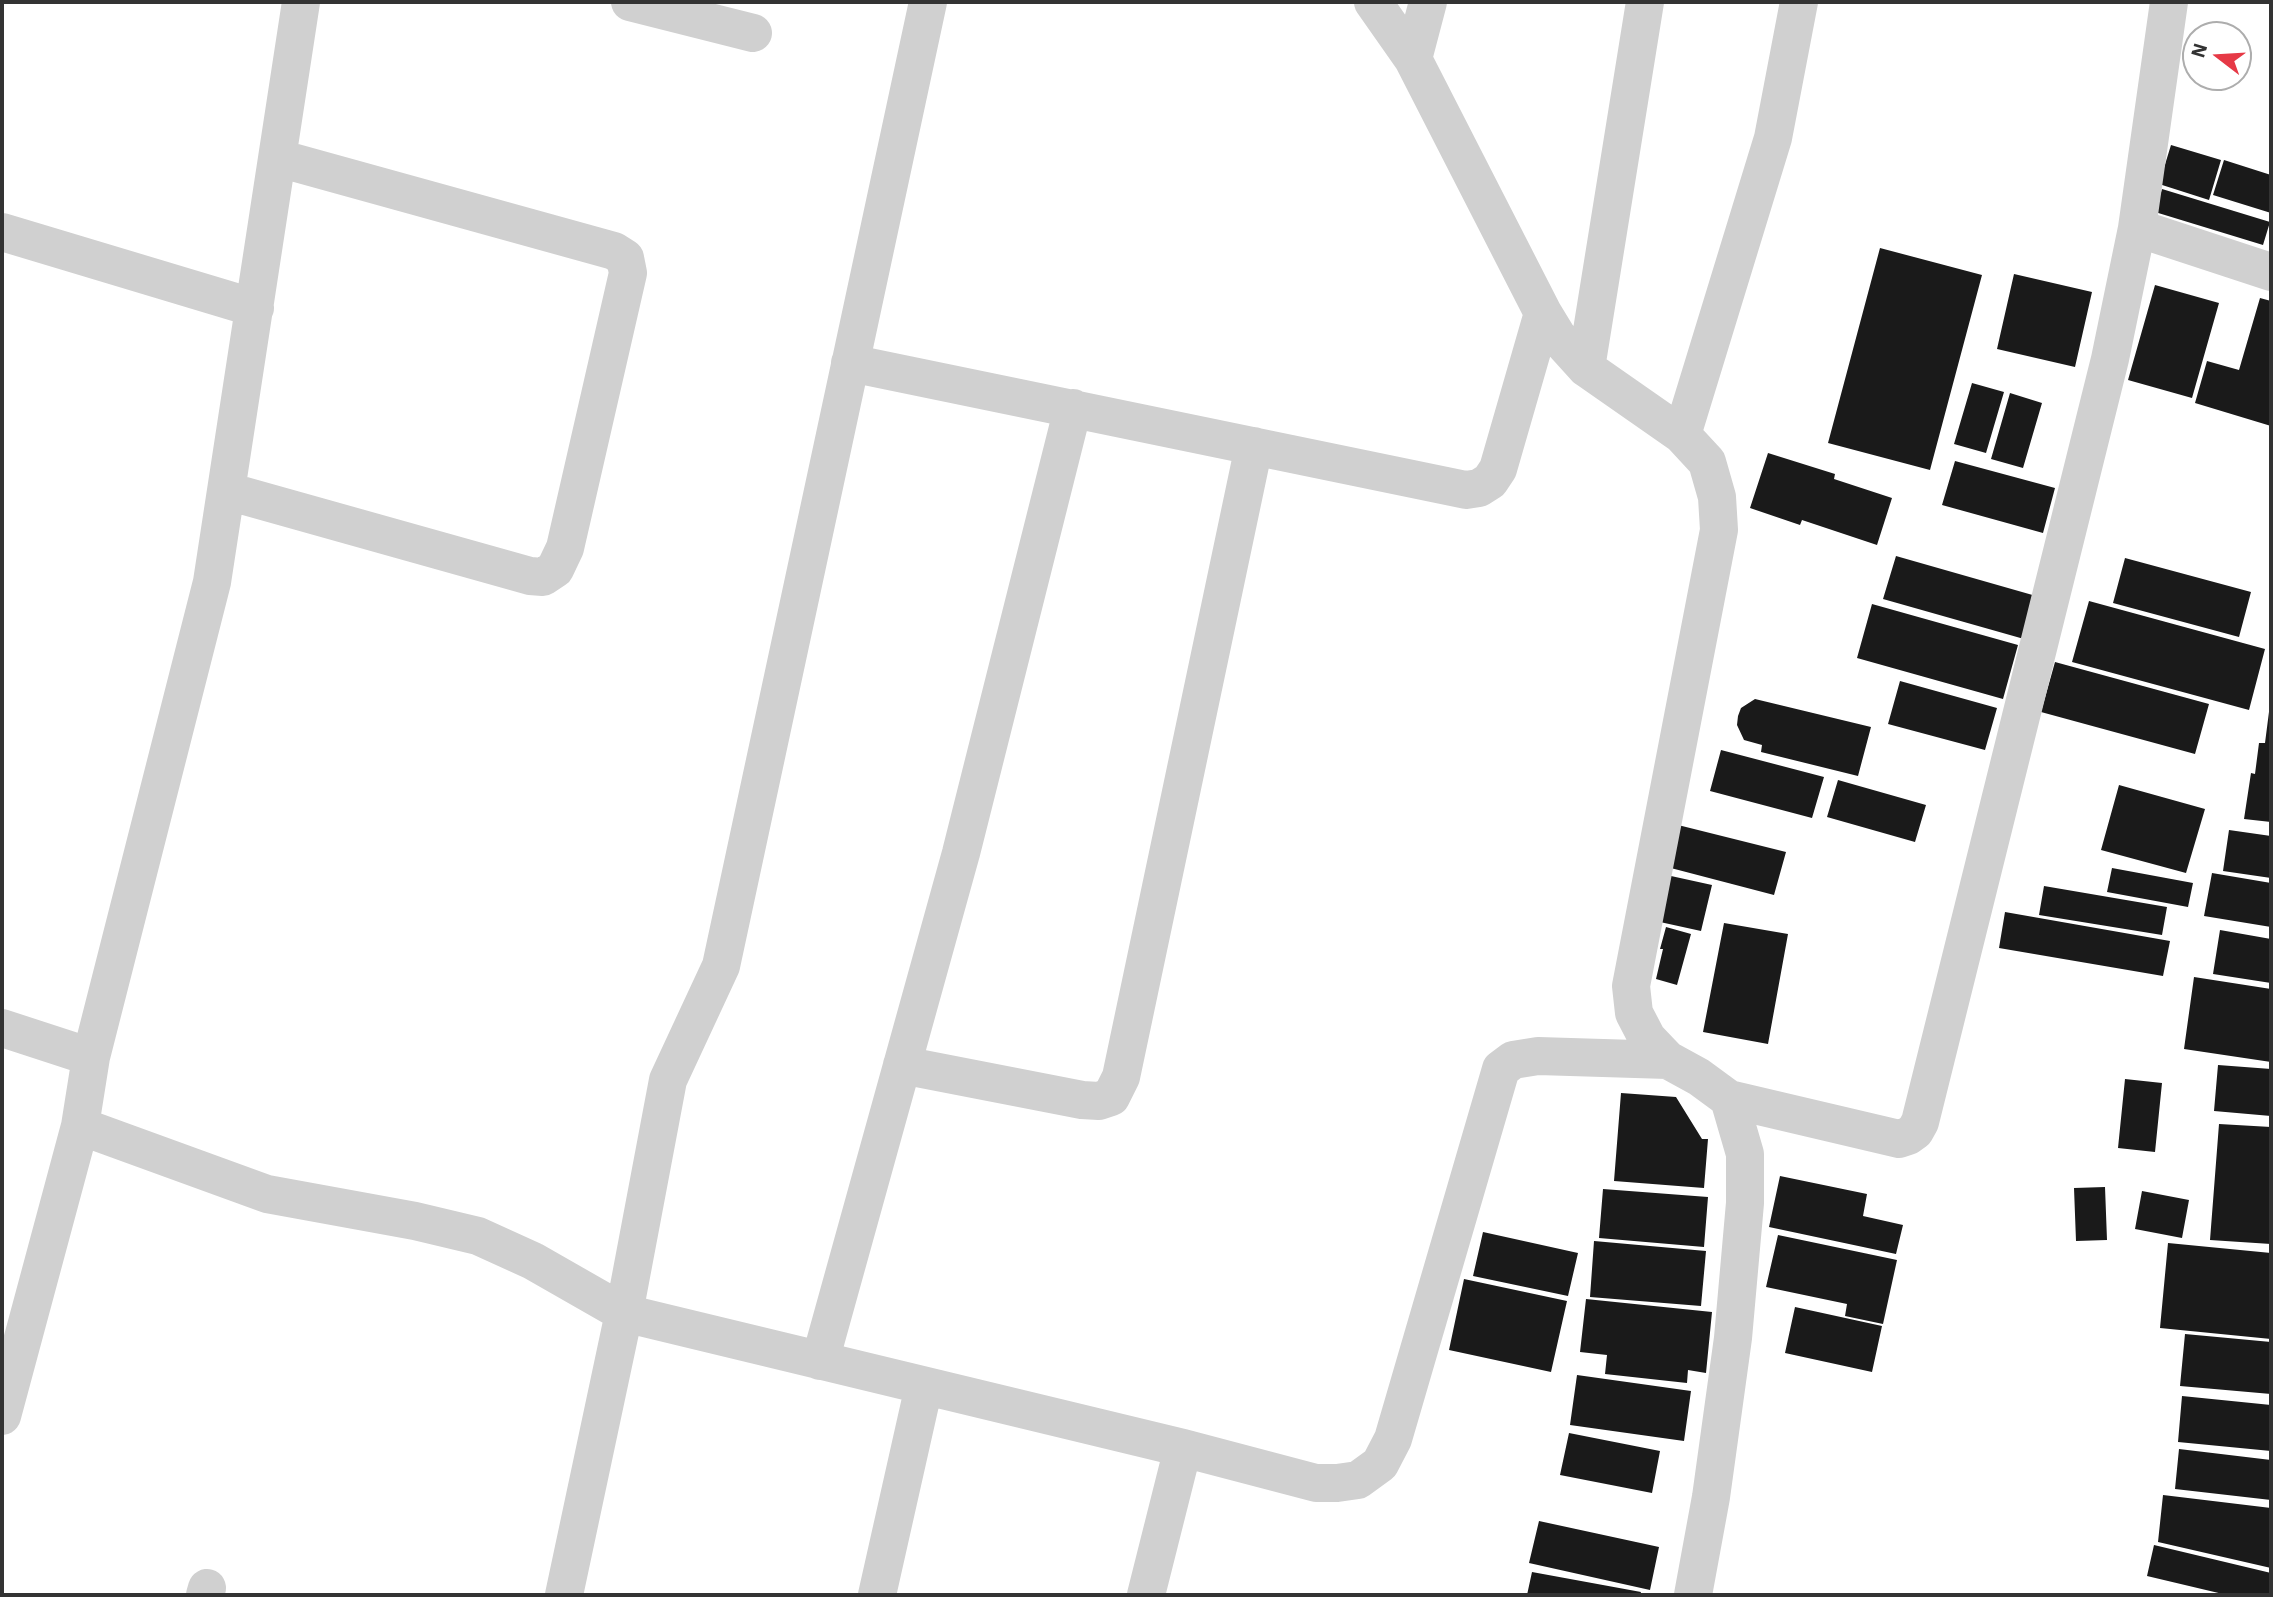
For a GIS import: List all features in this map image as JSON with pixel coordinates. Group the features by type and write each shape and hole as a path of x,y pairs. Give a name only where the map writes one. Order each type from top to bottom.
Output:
{"street":[{"path":"2,1416 80,1126 91,1057 212,582 301,2"},
{"path":"630,2 753,33"},
{"path":"564,1595 624,1313 667,1080 721,966 928,2"},
{"path":"1373,2 1413,59 1543,313 1558,336 1586,368 1682,435 1707,461 1717,497 1719,530 1632,986 1634,1013 1647,1038 1668,1060 1699,1077 1730,1100 1899,1139 1915,1131 1920,1122 2110,359 2137,228 2169,2"},
{"path":"1413,59 1428,2"},
{"path":"1586,368 1646,2"},
{"path":"1682,435 1773,138 1799,2"},
{"path":"227,491 530,576 543,577 555,569 565,548 628,273 625,258 614,251 278,158"},
{"path":"2137,228 2271,272"},
{"path":"2,232 255,308"},
{"path":"850,363 1466,490 1479,488 1490,481 1497,469 1543,313"},
{"path":"820,1361 961,853 1073,408"},
{"path":"902,1065 1082,1100 1099,1101 1111,1097 1121,1077 1254,446"},
{"path":"2,1028 91,1057"},
{"path":"80,1126 267,1194 415,1221 478,1236 533,1261 624,1313 1183,1448 1316,1483 1358,1480 1380,1464 1393,1439 1501,1069 1513,1060 1538,1056 1668,1060"},
{"path":"1693,1595 1711,1497 1733,1338 1745,1203 1745,1154 1730,1100"},
{"path":"877,1595 924,1386"},
{"path":"1146,1595 1183,1448"}],"building":[{"path":"2171,145 2221,160 2209,200 2159,184"},
{"path":"2224,160 2271,175 2271,213 2213,195"},
{"path":"2162,189 2270,222 2263,245 2155,212"},
{"path":"1880,248 1982,275 1930,470 1828,443"},
{"path":"2014,274 2092,292 2075,367 1997,349"},
{"path":"2155,285 2219,303 2192,398 2128,380"},
{"path":"2260,298 2271,301 2271,426 2195,403 2207,361 2239,370"},
{"path":"1972,383 2004,392 1986,453 1954,444"},
{"path":"2010,393 2042,403 2023,468 1991,459"},
{"path":"1768,453 1835,474 1834,479 1892,498 1877,545 1802,520 1800,525 1750,508"},
{"path":"1955,461 2055,488 2043,533 1942,505"},
{"path":"1896,556 2036,596 2024,639 1883,599"},
{"path":"2125,558 2251,592 2239,637 2113,603"},
{"path":"2089,601 2265,649 2249,710 2072,662"},
{"path":"1872,604 2018,645 2003,699 1857,658"},
{"path":"2055,662 2209,704 2195,754 2041,712"},
{"path":"1900,681 1997,708 1985,750 1888,724"},
{"path":"1755,699 1871,727 1858,776 1761,752 1762,745 1744,740 1737,725 1738,716 1741,708"},
{"path":"2270,704 2271,822 2244,819 2259,743 2265,743"},
{"path":"1721,750 1824,777 1812,818 1710,791"},
{"path":"1838,780 1926,805 1915,842 1827,817"},
{"path":"2119,785 2205,809 2186,873 2101,850"},
{"path":"1678,825 1786,852 1774,895 1667,867"},
{"path":"2229,830 2271,836 2271,878 2223,871"},
{"path":"2112,868 2193,883 2188,907 2107,892"},
{"path":"2212,873 2271,883 2271,927 2204,916"},
{"path":"1671,876 1712,885 1701,931 1660,922"},
{"path":"2044,886 2167,907 2162,935 2039,915"},
{"path":"2005,912 2170,941 2163,976 1999,948"},
{"path":"1724,923 1788,934 1768,1044 1703,1032"},
{"path":"1666,927 1691,934 1677,985 1656,979"},
{"path":"2220,930 2271,939 2271,983 2213,974"},
{"path":"2194,977 2271,989 2271,1062 2184,1049"},
{"path":"2218,1065 2271,1069 2271,1116 2214,1111"},
{"path":"2125,1079 2162,1083 2155,1152 2118,1148"},
{"path":"1621,1093 1676,1097 1702,1139 1708,1139 1704,1188 1614,1181"},
{"path":"2219,1124 2271,1127 2271,1244 2210,1240"},
{"path":"1780,1176 1867,1194 1863,1216 1903,1225 1896,1254 1769,1227"},
{"path":"2105,1187 2107,1240 2076,1241 2074,1188"},
{"path":"1603,1189 1708,1197 1704,1247 1599,1238"},
{"path":"2142,1191 2189,1200 2182,1238 2135,1229"},
{"path":"1483,1232 1578,1253 1568,1296 1473,1276"},
{"path":"1778,1235 1897,1260 1883,1324 1845,1316 1847,1304 1766,1287"},
{"path":"1594,1241 1706,1251 1701,1306 1590,1297"},
{"path":"2168,1243 2271,1253 2271,1339 2160,1328"},
{"path":"1464,1279 1567,1301 1551,1372 1449,1350"},
{"path":"1586,1299 1712,1312 1706,1373 1688,1370 1687,1383 1605,1374 1607,1355 1580,1352"},
{"path":"1795,1307 1882,1326 1872,1372 1785,1353"},
{"path":"2185,1334 2271,1342 2271,1394 2180,1386"},
{"path":"1577,1375 1691,1391 1684,1441 1570,1425"},
{"path":"2182,1396 2271,1405 2271,1451 2178,1442"},
{"path":"1569,1433 1660,1451 1652,1493 1560,1475"},
{"path":"2179,1449 2271,1460 2271,1500 2175,1489"},
{"path":"2163,1495 2271,1508 2271,1568 2158,1542"},
{"path":"1539,1521 1659,1547 1650,1590 1529,1563"},
{"path":"2154,1545 2271,1573 2271,1595 2227,1595 2147,1576"},
{"path":"1532,1572 1641,1592 1640,1595 1527,1595"}]}
